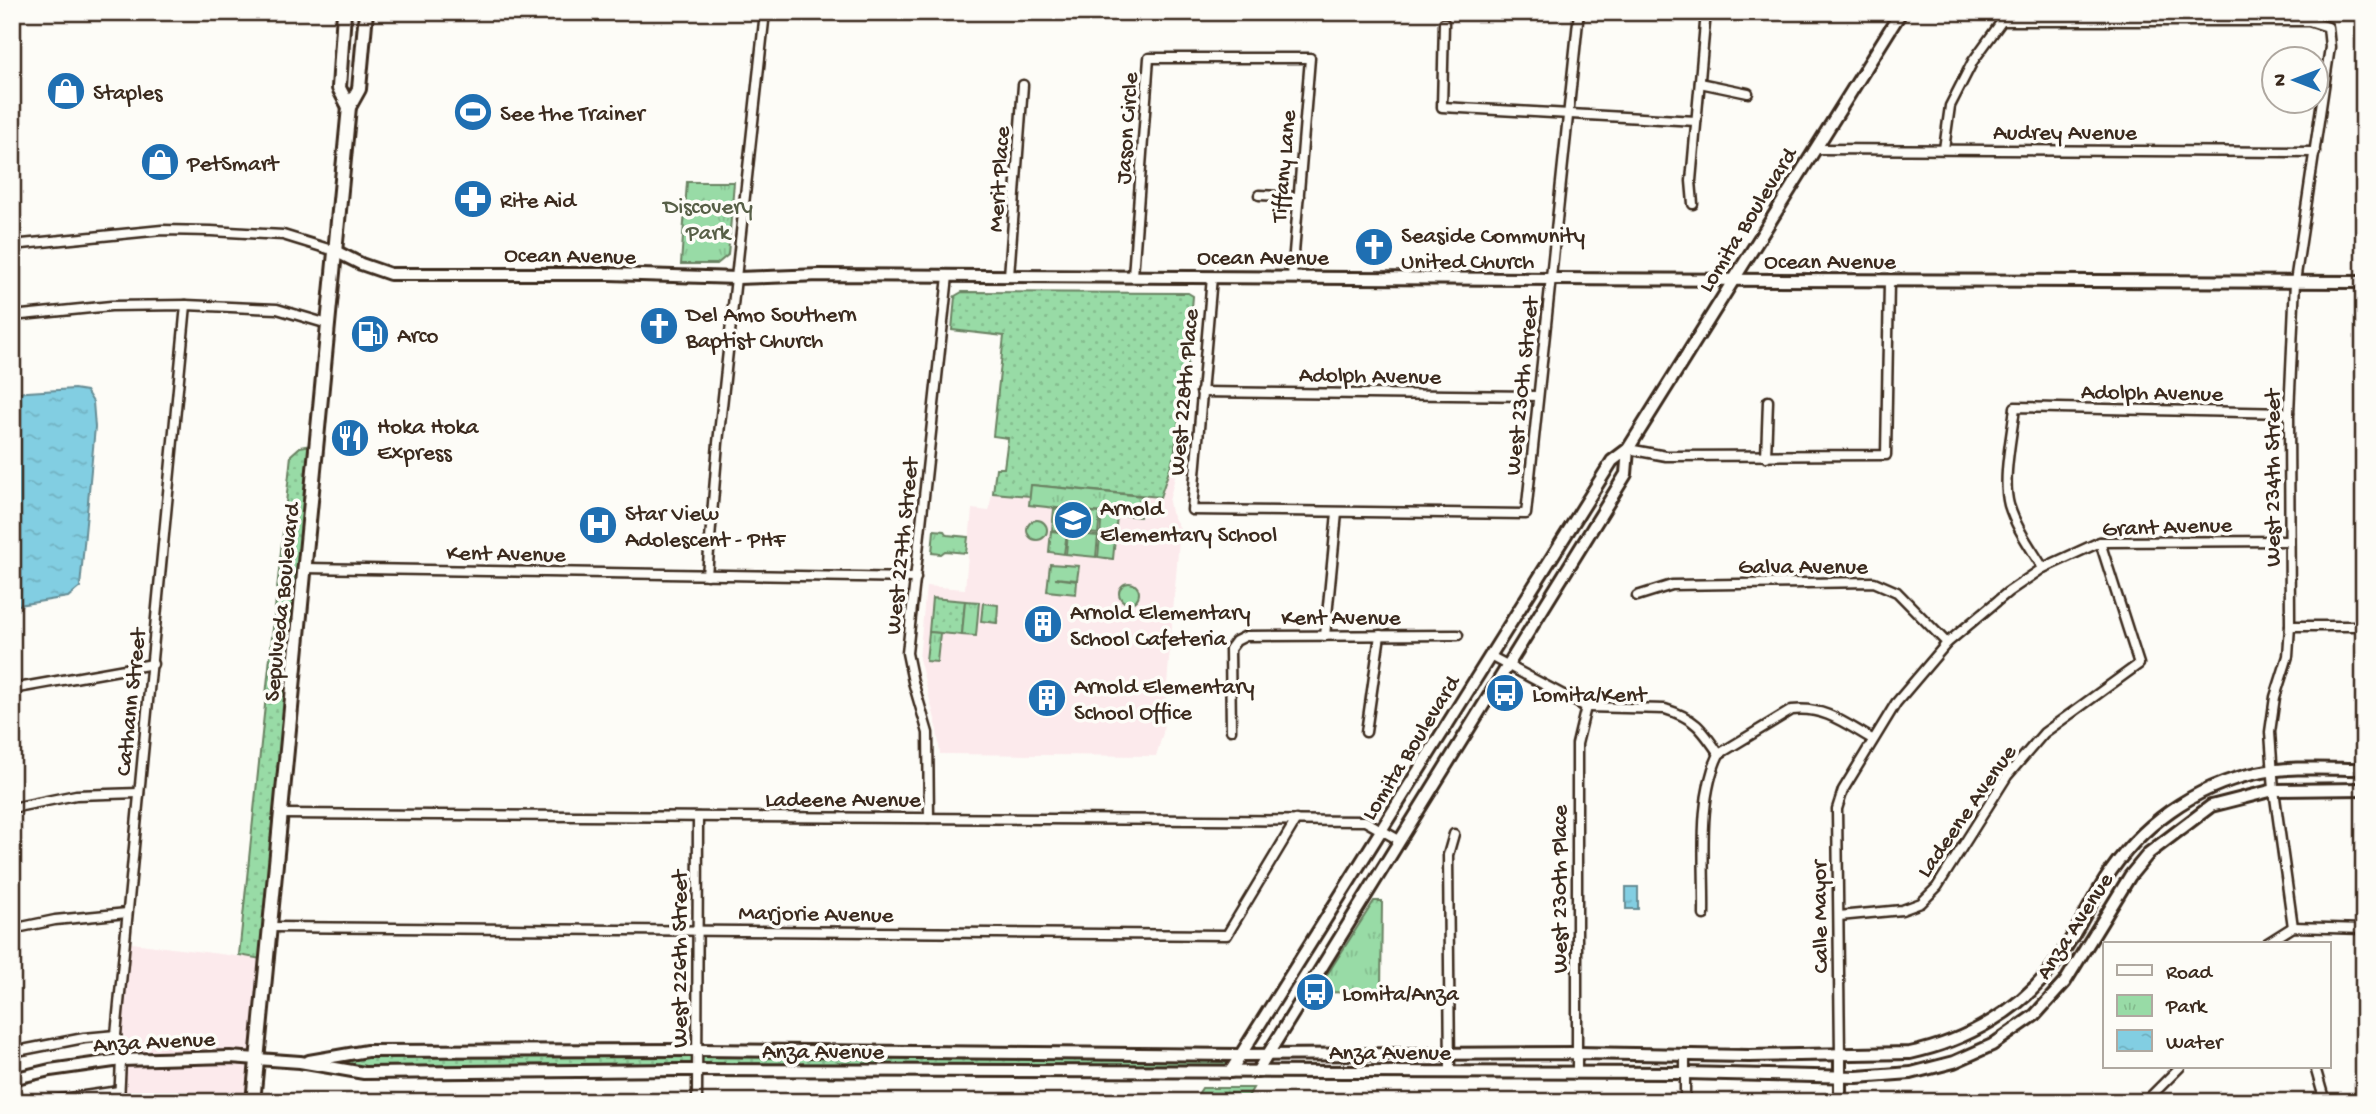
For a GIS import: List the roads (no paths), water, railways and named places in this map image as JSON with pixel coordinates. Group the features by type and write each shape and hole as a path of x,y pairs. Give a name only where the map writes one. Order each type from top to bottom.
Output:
{"main road":[{"name":"Sepulveda Boulevard","path":"344,12 339,88 349,107"},
{"name":"Sepulveda Boulevard","path":"253,1102 349,107 359,89 366,12"},
{"name":"Lomita Boulevard","path":"1230,1072 1612,461 1628,449 1898,14"},
{"name":"Ocean Avenue","path":"335,251 390,274 609,274 737,278 820,275 2364,282"},
{"name":"Lomita Boulevard","path":"1257,1072 1626,474 1628,449"},
{"name":"Anza Avenue","path":"300,1062 367,1051 1241,1055 1910,1053 1934,1048 1981,1028 2026,996 2055,964 2124,852 2159,817 2200,792 2256,773 2364,769"},
{"name":"Anza Avenue","path":"12,1079 62,1068 121,1060 230,1057 300,1062 364,1073 698,1070 1685,1073 1840,1076 1911,1073 1954,1062 1992,1045 2035,1015 2065,982 2130,876 2149,853 2211,806 2274,790 2364,789"},
{"name":"Calle Mayor","path":"1840,1055 1840,1102"}],"street":[{"path":"707,575 718,443 765,12"},
{"name":"West 230th Street","path":"1337,513 1526,514 1579,12"},
{"path":"1693,204 1691,181 1706,12"},
{"name":"West 234th Street","path":"1944,149 1951,106 1973,61 2003,21 2309,21 2328,27 2330,47 2295,282 2289,413 2290,626 2288,656 2271,720 2274,790 2293,927"},
{"path":"1444,23 1442,107 1696,121"},
{"name":"Jason Circle","path":"1133,276 1149,58 1310,58"},
{"name":"Tiffany Lane","path":"1292,277 1310,58"},
{"path":"1700,83 1748,93"},
{"name":"Merit Place","path":"1009,276 1023,85"},
{"name":"Audrey Avenue","path":"1815,149 2315,152"},
{"path":"1259,195 1299,197"},
{"path":"12,245 162,230 284,235 335,251"},
{"name":"West 227th Street","path":"929,818 929,733 907,653 948,276"},
{"name":"West 228th Place","path":"1212,277 1192,510 1337,513"},
{"path":"1628,449 1666,456 1886,455 1889,281"},
{"path":"12,316 111,306 186,305 277,309 328,324"},
{"name":"Cathann Street","path":"119,1102 121,1060 116,1035 186,305"},
{"name":"Adolph Avenue","path":"1201,392 1538,396"},
{"path":"1766,457 1768,401"},
{"name":"Adolph Avenue","path":"2043,568 2017,525 2009,505 2007,488 2015,407 2289,413"},
{"path":"1325,635 1337,513"},
{"name":"Grant Avenue","path":"1872,739 1895,703 1947,643 2008,592 2043,568 2100,542 2289,541"},
{"name":"Ladeene Avenue","path":"1839,916 1902,910 1921,903 1937,887 2007,776 2044,733 2139,664 2100,542"},
{"name":"Kent Avenue","path":"305,568 916,578"},
{"name":"Galva Avenue","path":"1637,596 1672,586 1874,582 1897,592 1947,643"},
{"path":"2290,626 2364,625"},
{"path":"1366,732 1380,635"},
{"name":"Kent Avenue","path":"1231,730 1230,649 1236,641 1245,636 1458,635"},
{"path":"1490,656 1586,707 1665,709 1676,713 1699,725 1720,754"},
{"path":"12,689 153,664"},
{"name":"West 230th Place","path":"1577,1073 1577,744 1586,707"},
{"path":"1704,915 1705,799 1711,773 1720,754 1792,710 1826,712 1872,739"},
{"name":"Calle Mayor","path":"1840,1055 1838,809 1843,790 1872,739"},
{"path":"12,808 76,795 139,793"},
{"name":"Ladeene Avenue","path":"281,814 1365,821 1399,840"},
{"name":"West 226th Street","path":"697,1102 698,817"},
{"name":"Marjorie Avenue","path":"270,927 1227,935 1296,820"},
{"path":"1450,1073 1448,855 1454,834"},
{"path":"12,929 55,920 127,913"},
{"path":"2269,942 2293,927 2363,929"},
{"name":"Anza Avenue","path":"12,1052 84,1038 116,1035"},
{"path":"1685,1054 1685,1102"},
{"path":"2150,1100 2179,1068"},
{"path":"2315,1068 2326,1102"},
{"path":"42,1102 119,1091"}],"water":[{"path":"74,389 86,391 93,402 95,427 80,587 68,597 12,606 12,393"},
{"path":"1626,887 1638,887 1638,909 1626,909"}],"place":[{"name":"Staples","path":"66,91"},
{"name":"See the Trainer","path":"473,112"},
{"name":"PetSmart","path":"160,162"},
{"name":"Rite Aid","path":"473,199"},
{"name":"Seaside Community United Church","path":"1374,247"},
{"name":"Del Amo Southern Baptist Church","path":"659,326"},
{"name":"Arco","path":"370,334"},
{"name":"Hoka Hoka Express","path":"350,438"},
{"name":"Arnold Elementary School","path":"1073,520"},
{"name":"Star View Adolescent - PHF","path":"598,525"},
{"name":"Arnold Elementary School Cafeteria","path":"1043,624"},
{"name":"Lomita/Kent","path":"1505,693"},
{"name":"Arnold Elementary School Office","path":"1047,698"},
{"name":"Lomita/Anza","path":"1315,992"}],"park label":[{"name":"Discovery Park","path":"708,218"}]}
